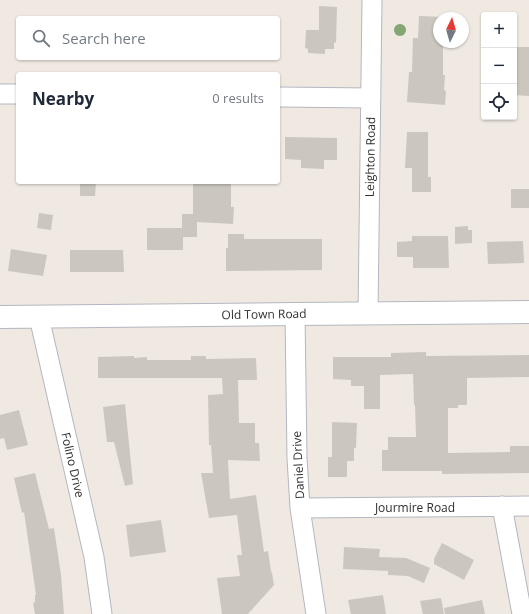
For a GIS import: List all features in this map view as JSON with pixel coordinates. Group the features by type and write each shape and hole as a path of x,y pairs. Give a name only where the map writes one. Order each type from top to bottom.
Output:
{"main road":[{"name":"Old Town Road","path":"0,317 529,312"}],"street":[{"name":"Leighton Road","path":"368,313 372,0"},
{"path":"0,94 16,94"},
{"path":"280,97 371,98"},
{"name":"Daniel Drive","path":"295,314 297,458 300,508 316,614"},
{"name":"Folino Drive","path":"39,317 94,557 102,614"},
{"path":"502,506 522,614"},
{"name":"Jourmire Road","path":"300,508 529,506"}],"building":[{"path":"319,6 337,7 336,43 334,42 334,49 325,49 325,54 308,53 308,49 305,48 306,30 319,30"},
{"path":"419,16 433,17 433,48 443,48 443,75 445,75 444,90 446,91 445,105 407,102 409,72 412,72 413,38 418,38"},
{"path":"517,47 529,47 529,96 517,95"},
{"path":"407,132 428,132 428,177 431,177 431,192 412,192 412,168 405,168"},
{"path":"285,137 337,138 337,160 324,160 324,169 301,168 301,160 285,159"},
{"path":"80,184 96,184 95,196 80,196"},
{"path":"193,184 231,184 231,207 234,207 233,224 197,222 197,237 183,237 183,250 147,250 147,228 182,228 182,214 193,214"},
{"path":"511,189 529,189 529,208 511,208"},
{"path":"39,213 53,215 51,230 37,228"},
{"path":"468,226 468,230 472,230 472,243 455,244 455,227"},
{"path":"228,234 244,234 244,239 322,239 322,270 226,271 226,248 228,248"},
{"path":"412,236 448,236 449,268 413,268 413,257 397,257 397,242 412,241"},
{"path":"523,241 524,263 488,264 487,242"},
{"path":"11,249 47,255 43,276 8,271"},
{"path":"70,250 123,250 124,272 70,272"},
{"path":"426,352 426,356 529,355 529,377 467,378 467,405 458,405 458,408 448,408 448,453 510,452 510,446 529,446 529,473 442,474 442,471 382,471 382,450 388,450 388,437 416,437 413,374 380,375 380,409 364,409 364,386 351,386 351,380 333,379 333,357 391,357 391,353"},
{"path":"134,356 134,358 147,357 147,360 191,360 191,356 206,356 206,359 256,358 257,380 238,380 239,423 255,423 255,443 259,443 260,461 228,460 230,499 256,495 264,552 268,551 274,585 248,614 222,614 217,578 240,576 237,555 242,555 237,515 209,518 201,473 213,473 211,445 209,445 208,395 223,394 222,378 98,378 98,357"},
{"path":"125,404 133,484 125,486 114,442 107,442 103,407"},
{"path":"19,410 28,445 7,450 4,438 0,439 0,415"},
{"path":"332,422 357,423 354,461 347,461 347,477 328,477 328,457 332,457"},
{"path":"35,473 49,529 54,528 61,575 64,614 35,614 33,603 35,602 36,595 24,512 22,513 14,478"},
{"path":"161,520 166,552 130,557 126,525"},
{"path":"442,543 474,560 464,580 434,564 434,559"},
{"path":"344,547 380,549 379,557 406,558 430,568 424,583 408,576 388,575 388,571 343,569"},
{"path":"383,595 386,614 351,614 348,600"},
{"path":"441,598 444,614 423,614 420,601"},
{"path":"482,600 485,614 445,614 444,608"}]}
